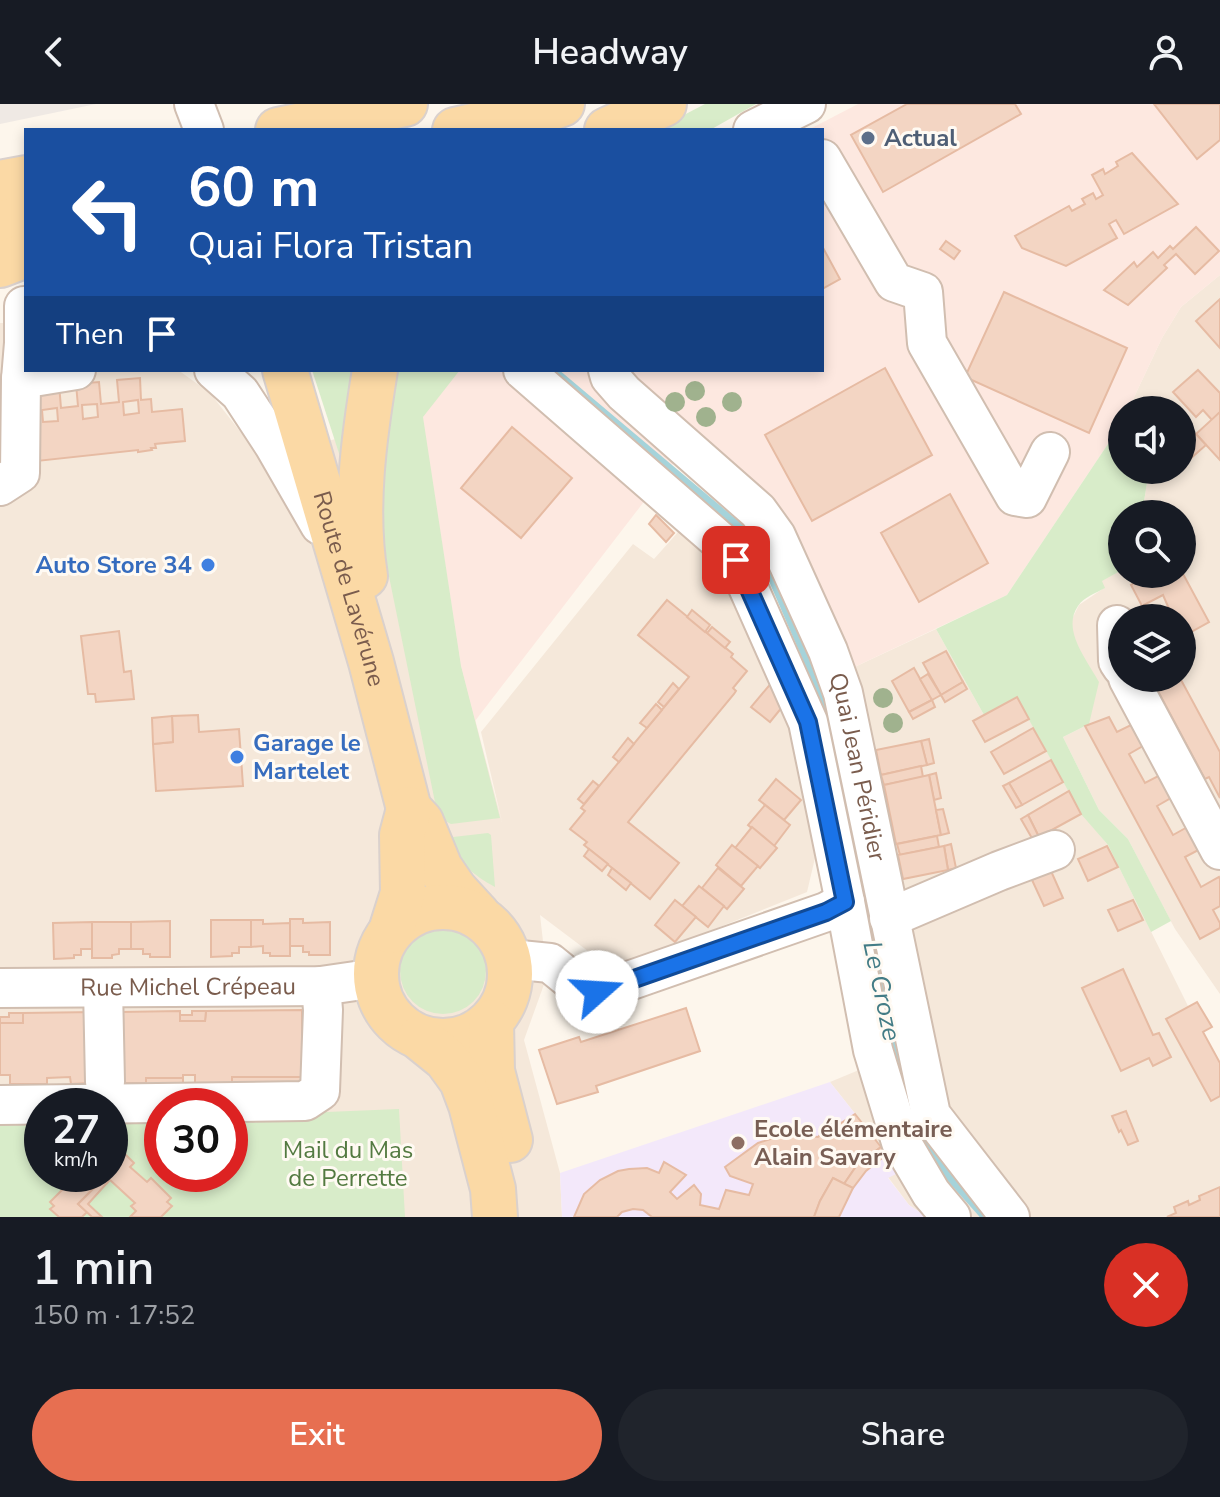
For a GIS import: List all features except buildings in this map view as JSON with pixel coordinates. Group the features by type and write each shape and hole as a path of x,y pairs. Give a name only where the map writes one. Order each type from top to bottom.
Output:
{"main road":[{"path":"288,128 405,104"},
{"path":"464,128 562,104"},
{"path":"611,128 664,104"},
{"path":"0,183 24,178"},
{"path":"0,223 24,218"},
{"path":"0,265 24,256"},
{"name":"Route de Lavérune","path":"286,372 371,662 409,809 421,822 440,868 478,915"},
{"path":"371,662 372,616 362,559 360,497 375,372"},
{"name":"Route de Lavérune","path":"391,931 403,893 402,835 409,809"},
{"path":"420,1038 439,1042 458,1040 476,1033 491,1022 505,1003 511,981 510,959 503,941 478,915 460,908 441,906 422,909 405,918 391,931 379,953 376,978 380,997 389,1014 403,1029 446,1059 462,1081 493,1189 495,1217"},
{"path":"491,1022 492,1071 521,1180 523,1217"}],"street":[{"path":"760,128 802,115"},
{"path":"824,162 894,282 923,292 927,343 1015,496 1027,498 1050,452"},
{"path":"0,486 20,473 24,343 17,305"},
{"path":"21,379 64,372"},
{"path":"216,372 240,393 307,500 342,563"},
{"path":"525,372 730,550 808,722 873,1050 901,1142 931,1193 951,1217"},
{"name":"Quai Jean Péridier","path":"609,372 624,393 758,511 776,536 828,651 843,693 931,1115 1010,1217"},
{"path":"1135,692 1220,850"},
{"path":"889,918 1055,850"},
{"path":"510,959 550,963 582,989 597,992 826,912 845,902"},
{"name":"Rue Michel Crépeau","path":"0,988 103,988 322,998 376,978"},
{"path":"103,988 105,1082"},
{"path":"0,1105 305,1101 320,1091 322,998"}],"shaded area":[{"path":"0,104 96,104 0,124"},
{"path":"858,104 1220,104 1220,275 1181,307 1162,338 1135,396 1108,396 1108,444 1007,595 846,671 693,438 475,721 461,666 422,417 458,372 824,372 824,128 812,128"},
{"path":"1220,275 1220,994 1175,929 1128,839 1099,810 1063,737 1089,724 1072,627 1072,619 1079,605 1104,588 1101,581 1108,577 1108,588 1196,588 1196,500 1144,500 1147,484 1196,484 1196,396 1135,396 1162,338 1181,307"},
{"path":"0,323 17,323 24,372 181,372 210,393 261,458 422,417 461,666 502,822 481,732 633,544 654,559 679,531 720,564 784,695 815,858 807,892 613,970 540,915 547,976 524,1040 560,1173 562,1217 0,1217"},
{"path":"936,629 984,715 1017,697 1082,814 1108,845 1188,1006 1198,1002 1211,1027 1203,1032 1220,1062 1220,1217 927,1217 909,1205 888,1177 887,1154 830,1082 859,1070 831,935 863,924 904,879 846,671"},
{"name":"Ecole élémentaire Alain Savary","path":"830,1082 887,1154 898,1173 888,1178 909,1205 927,1217 562,1217 560,1173"}],"green space":[{"path":"705,104 756,104 714,128 659,128"},
{"path":"313,372 364,372 346,475"},
{"path":"388,372 458,372 423,417 461,666 500,818 451,824 438,817 382,542 380,406"},
{"path":"1108,444 1108,484 1147,484 1144,500 1108,500 1108,578 1102,581 1105,588 1078,606 1073,625 1078,645 1099,682 1089,724 1063,737 1099,810 1128,839 1171,921 1151,932 1108,845 1081,814 1017,698 984,715 936,629 1007,595"},
{"path":"491,835 495,887 467,868 456,854 450,839"},
{"path":"443,928 467,935 479,947 486,971 479,995 467,1007 443,1014 419,1007 407,995 400,971 407,947 419,935"},
{"name":"Mail du Mas de Perrette","path":"399,1109 405,1217 0,1217 0,1125 24,1124 24,1192 128,1192 128,1120 144,1120 144,1192 248,1192 248,1115"}],"waterway":[{"name":"Le Croze","path":"555,372 756,541 820,690 826,721"},
{"name":"Le Croze","path":"857,868 899,1074"},
{"name":"Le Croze","path":"914,1121 927,1148 985,1217"}],"place":[{"name":"Actual","path":"868,138"},
{"name":"Auto Store 34","path":"208,565"},
{"name":"Garage le Martelet","path":"237,757"},
{"name":"Ecole élémentaire Alain Savary","path":"738,1143"}],"route":[{"path":"597,992 826,912 845,902 808,722 736,560"}]}
